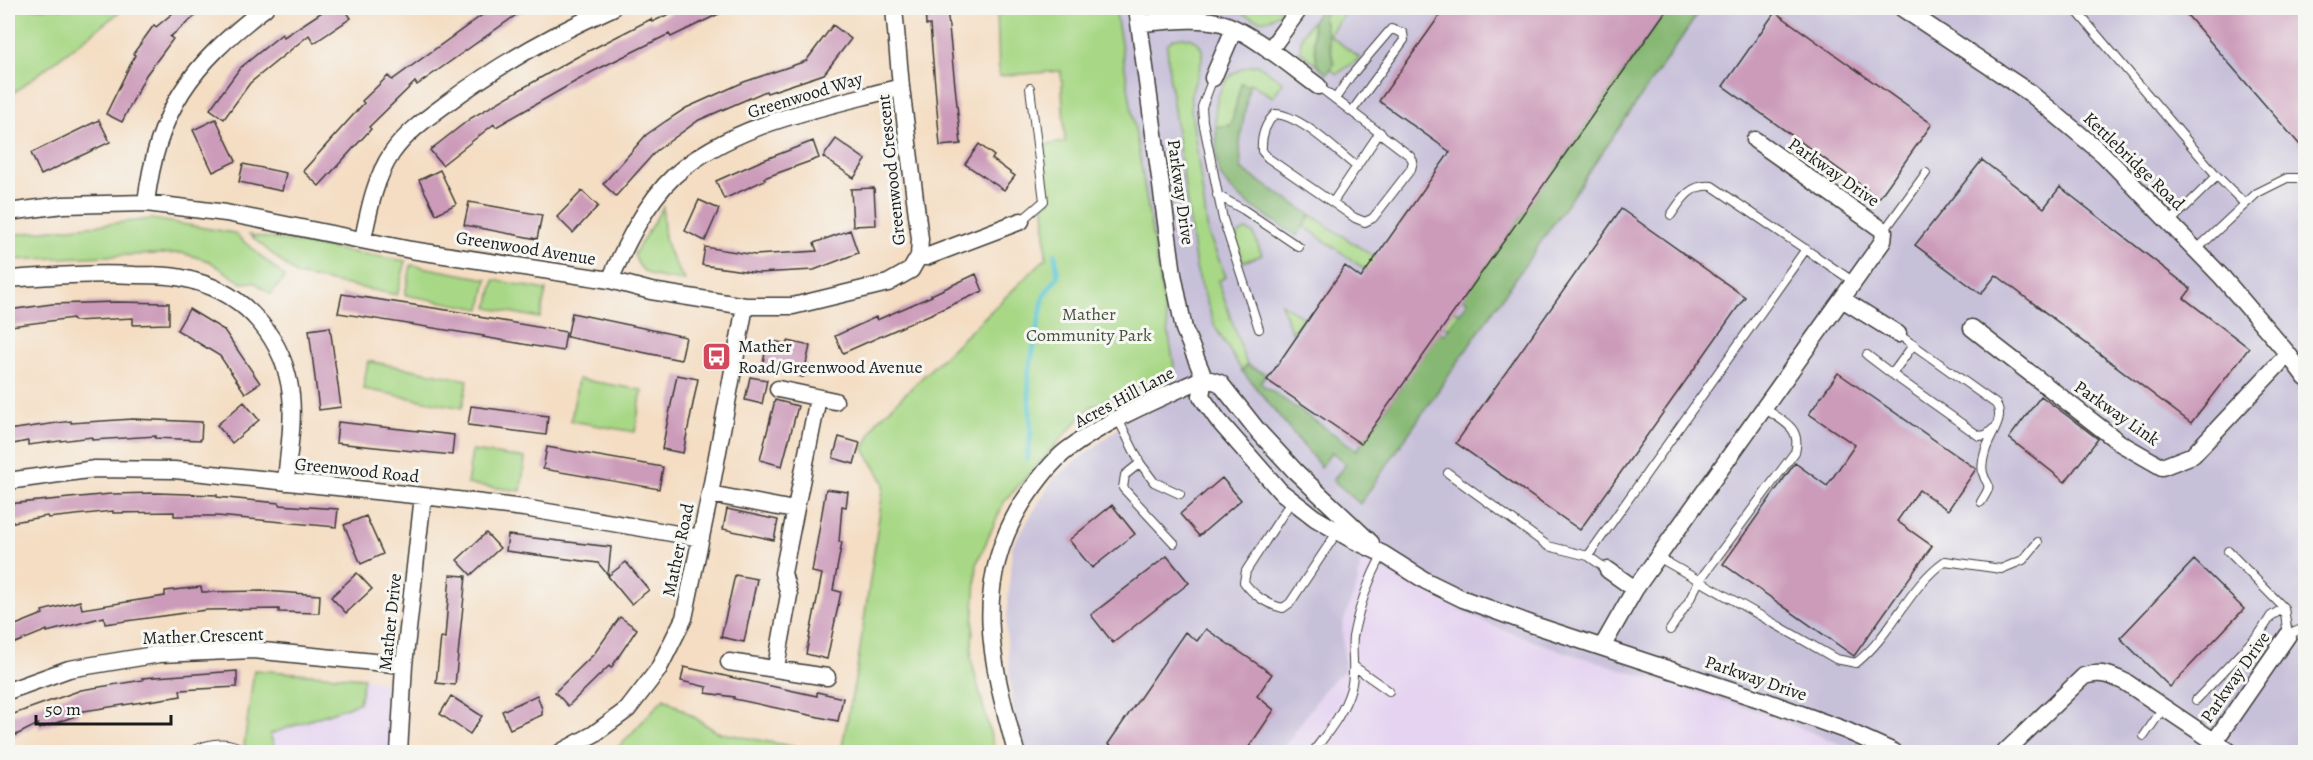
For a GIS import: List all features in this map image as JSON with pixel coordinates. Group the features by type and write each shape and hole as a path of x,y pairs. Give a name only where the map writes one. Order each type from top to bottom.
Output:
{"street":[{"path":"146,203 150,168 161,135 185,86 207,58 265,8"},
{"path":"363,239 374,194 392,153 421,123 486,74 576,24 612,8"},
{"name":"Greenwood Crescent","path":"894,8 901,87 920,239 919,256"},
{"path":"1269,51 1300,8"},
{"name":"Kettlebridge Road","path":"1902,8 2030,93 2103,154 2196,250 2288,354 2306,378"},
{"path":"1138,16 1219,22 1269,51 1318,86"},
{"name":"Parkway Drive","path":"1138,16 1178,304 1184,329 1204,378 1201,396 1218,420 1273,483 1315,518 1383,554 1426,581 1463,599 1815,719 1894,753"},
{"path":"1213,78 1234,29"},
{"name":"Greenwood Way","path":"610,280 629,238 647,210 673,177 708,151 768,123 901,87"},
{"name":"Parkway Drive","path":"1602,647 1635,589 1883,241 1884,231 1755,140"},
{"name":"Greenwood Avenue","path":"8,212 63,205 146,203 226,213 411,250 610,280 651,291 745,306 793,306 888,283 911,270 919,256"},
{"path":"919,256 926,257 1021,221"},
{"path":"8,279 88,273 166,276 194,280 217,288 241,304 258,318 273,338 283,359 291,396 286,482"},
{"path":"1842,299 1898,334"},
{"name":"Mather Road","path":"561,753 594,734 628,709 658,670 684,618 745,306"},
{"name":"Parkway Link","path":"1972,328 2120,443 2162,468 2193,455 2288,354"},
{"name":"Parkway Drive","path":"1204,378 1220,383 1258,431 1294,471 1383,554"},
{"name":"Acres Hill Lane","path":"1016,753 999,688 990,629 994,571 1008,527 1034,485 1066,451 1118,419 1204,378"},
{"path":"778,389 835,401"},
{"path":"776,667 789,595 783,573 818,398"},
{"name":"Greenwood Road","path":"8,481 95,469 174,470 423,495 524,508 701,538"},
{"path":"710,494 794,510"},
{"name":"Mather Drive","path":"399,753 404,665 423,495"},
{"path":"1608,570 1635,589"},
{"name":"Parkway Drive","path":"2214,742 2288,635"},
{"name":"Mather Crescent","path":"8,691 69,669 160,654 253,650 404,665"},
{"path":"729,662 827,676"},
{"name":"Parkway Drive","path":"2005,753 2084,676 2096,672 2110,674 2164,707 2230,753"}],"lane":[{"path":"2074,8 2217,176 2245,204"},
{"path":"1335,99 1350,77 1391,29 1403,33 1404,40 1352,111"},
{"path":"1213,78 1202,107 1218,195 1223,219 1259,329"},
{"path":"1318,86 1380,132 1413,161 1411,169 1373,218 1365,222 1268,158 1262,151 1261,142 1267,122 1275,114 1285,114 1357,167"},
{"path":"1021,221 1044,201 1030,88"},
{"path":"1333,202 1380,132"},
{"path":"1884,231 1926,173"},
{"path":"2170,222 2217,176"},
{"path":"2196,250 2257,194 2287,178 2306,178"},
{"path":"1671,215 1687,193 1701,185 1712,186 1854,282"},
{"path":"1218,195 1299,247"},
{"path":"1588,556 1806,249"},
{"path":"1898,334 1996,404 2001,411 1983,458 1984,477 1988,483 1988,489 1981,502"},
{"path":"1892,374 1914,344"},
{"path":"1867,355 1979,436 1986,435 1995,427"},
{"path":"1670,630 1699,581 1795,452 1798,440 1795,431 1764,408"},
{"path":"1118,419 1140,463 1154,482 1180,494"},
{"path":"1140,463 1125,475 1123,488 1174,543"},
{"path":"1448,473 1548,546 1588,556 1608,570"},
{"path":"1292,500 1246,571 1244,582 1250,591 1274,606 1283,608 1290,603 1338,531"},
{"path":"1658,557 1836,659 1856,663 1872,650 1929,572 1945,561 2001,569 2024,560 2038,542"},
{"path":"2229,551 2284,608 2288,635 2306,627"},
{"path":"1313,753 1339,718 1351,689 1354,667 1353,639 1375,566 1383,554"},
{"path":"2196,700 2260,633 2271,616 2284,608"},
{"path":"1354,667 1389,691"},
{"path":"2144,736 2164,707"},
{"path":"190,753 200,747 227,743 246,753"}],"shaded area":[{"path":"1115,8 2305,8 2305,752 1859,752 1764,713 1561,651 1493,626 1361,559 1357,585 1342,626 1345,670 1326,687 1281,752 1026,752 1012,705 1006,628 1012,546 1054,478 1116,430 1175,371"},
{"path":"1360,559 1493,626 1561,651 1764,713 1859,752 1281,752 1326,687 1345,670 1342,626 1357,585"},
{"path":"364,678 383,682 392,698 399,752 208,752 216,748 244,746 359,703"}],"green space":[{"path":"15,8 125,8 8,97 8,13"},
{"name":"Mather Community Park","path":"997,8 1115,8 1175,372 1090,407 1004,502 977,563 971,659 995,752 841,752 857,669 884,483 864,449 877,421 1046,258 1042,146 1065,142 1061,71 999,76"},
{"path":"1230,8 1283,8 1270,19 1258,20"},
{"path":"1321,8 1329,8 1323,16 1334,64 1327,74 1317,65 1312,21"},
{"path":"1329,8 1348,8 1329,35 1360,58 1337,74 1331,69 1334,64 1323,16"},
{"path":"1668,8 1702,8 1360,504 1333,480 1346,464 1332,452 1321,467 1242,371 1247,365 1266,374 1260,383 1357,450 1439,331 1444,335 1468,302 1463,298"},
{"path":"1312,21 1317,65 1301,52 1302,35"},
{"path":"1183,37 1194,40 1200,45 1202,52 1200,68 1191,94 1191,108 1208,233 1226,277 1218,281 1247,365 1242,371 1215,327 1196,268 1169,74 1167,44 1175,38"},
{"path":"1258,65 1283,82 1273,97 1250,83 1249,86 1241,83 1231,125 1216,127 1216,105 1223,86 1237,72 1246,67"},
{"path":"1241,83 1249,86 1240,142 1242,170 1311,215 1297,236 1240,197 1222,178 1218,169 1216,127 1231,125"},
{"path":"663,207 667,246 685,281 660,278 647,273 637,262 634,254"},
{"path":"1311,215 1460,314 1449,329 1304,226"},
{"path":"152,219 234,233 285,277 271,294 254,282 242,283 209,261 182,253 8,260 8,235"},
{"path":"1246,230 1253,233 1262,255 1243,262 1236,239 1238,234"},
{"path":"250,235 406,261 397,295 297,275"},
{"path":"411,265 487,279 481,309 405,295"},
{"path":"494,280 546,290 540,318 488,308"},
{"path":"1281,303 1303,318 1292,333"},
{"path":"368,361 468,380 462,408 363,389"},
{"path":"578,379 642,390 635,432 571,421"},
{"path":"472,451 525,458 521,491 467,484"},
{"path":"254,670 364,678 359,703 270,734 276,752 252,752 244,746"},
{"path":"664,698 717,732 821,752 609,752 621,745"}],"building":[{"path":"179,8 205,8 170,37 173,39 146,75 122,122 106,114 135,55 133,54 154,25 156,27"},
{"path":"328,8 344,8 351,18 314,43 309,35 250,83 224,119 210,109 240,68 282,34 284,37"},
{"path":"492,8 526,8 417,85 415,82 369,127 371,129 319,186 303,171 364,103 362,101 388,76 392,80"},
{"path":"682,8 731,8 671,37 669,34 592,72 496,127 494,124 442,165 430,150 471,118 575,58 651,19 652,22"},
{"path":"925,8 947,8 961,144 940,146 930,25 926,25"},
{"path":"1445,8 1668,8 1361,444 1267,380 1345,266 1361,278 1450,152 1379,101"},
{"path":"2181,8 2306,8 2306,152"},
{"path":"1775,12 1932,124 1879,198 1723,86"},
{"path":"833,25 851,39 824,74 767,93 766,91 699,120 656,151 616,196 603,184 646,135 666,121 686,108 744,82 806,61"},
{"path":"216,119 236,161 213,172 193,130"},
{"path":"99,120 110,142 41,175 31,153"},
{"path":"836,139 866,160 854,178 823,157"},
{"path":"813,141 819,158 764,178 765,180 724,199 716,181"},
{"path":"979,144 994,156 992,159 1015,176 1004,190 965,164"},
{"path":"1982,160 2044,208 2060,187 2191,289 2184,298 2249,348 2191,423 1996,275 1981,294 1915,245"},
{"path":"243,164 286,173 282,191 239,182"},
{"path":"440,170 456,204 436,214 419,180"},
{"path":"874,188 876,225 853,226 851,189"},
{"path":"582,191 598,206 573,233 557,217"},
{"path":"699,200 719,209 705,241 685,231"},
{"path":"469,202 542,215 537,239 464,225"},
{"path":"1621,209 1745,297 1580,530 1456,443"},
{"path":"850,230 858,253 814,270 758,273 702,265 705,247 755,255 817,251 814,243"},
{"path":"976,274 983,291 843,353 835,336 876,317 877,320 932,296"},
{"path":"342,294 479,315 479,317 566,332 563,351 338,313"},
{"path":"169,303 169,324 133,325 133,318 74,321 73,318 11,326 9,310 52,304"},
{"path":"189,309 224,330 260,383 245,393 220,356 177,330"},
{"path":"572,313 686,337 681,360 567,337"},
{"path":"330,327 341,407 319,410 309,330"},
{"path":"768,340 788,344 788,341 810,346 803,377 762,367"},
{"path":"1838,373 1976,469 1948,510 1919,490 1897,521 1932,546 1854,656 1723,564 1795,463 1827,486 1855,445 1809,414"},
{"path":"677,375 698,379 683,453 662,449"},
{"path":"750,377 767,380 762,404 745,400"},
{"path":"2041,396 2098,439 2065,482 2009,438"},
{"path":"775,400 798,406 782,466 760,460"},
{"path":"244,402 259,420 232,443 217,425"},
{"path":"471,406 548,416 546,435 468,425"},
{"path":"133,419 202,422 201,440 155,438 156,436 92,440 92,437 28,445 28,441 8,445 8,430 71,421 71,423"},
{"path":"338,422 454,435 452,455 336,443"},
{"path":"839,437 860,443 854,464 833,458"},
{"path":"547,447 663,467 659,489 543,469"},
{"path":"1222,478 1241,500 1199,536 1180,514"},
{"path":"826,489 848,492 846,507 842,506 839,542 842,542 833,590 841,592 827,659 806,654 822,574 812,572"},
{"path":"111,494 217,495 217,497 279,503 279,505 338,509 336,527 217,516 174,516 174,512 113,513 113,511 48,518 47,516 8,523 8,504"},
{"path":"1112,505 1135,534 1092,568 1069,540"},
{"path":"727,509 778,520 774,540 723,529"},
{"path":"366,516 383,554 361,564 344,525"},
{"path":"486,533 500,548 471,575 457,560"},
{"path":"508,535 611,547 608,575 598,563 506,551"},
{"path":"1167,556 1189,583 1113,643 1091,615"},
{"path":"2194,560 2244,609 2170,687 2120,638"},
{"path":"626,562 649,590 631,604 608,576"},
{"path":"357,573 372,589 346,613 331,597"},
{"path":"450,575 466,576 455,685 436,683 441,637 445,638"},
{"path":"735,575 757,579 744,642 721,637"},
{"path":"201,587 202,592 263,591 320,595 319,613 279,612 279,609 206,610 105,624 104,617 47,632 47,630 8,646 8,628 43,614 42,611 80,601 82,609 165,596 165,591"},
{"path":"620,617 637,629 611,668 609,666 568,706 555,692 594,654"},
{"path":"1206,629 1272,674 1257,696 1274,710 1245,753 1122,753 1108,744 1185,632 1197,641"},
{"path":"684,667 817,696 817,692 843,698 838,721 734,699 734,697 706,693 707,687 681,681"},
{"path":"237,671 237,687 180,690 181,696 77,712 78,715 39,729 38,724 8,739 8,716 81,690 143,680 142,678"},
{"path":"537,695 542,715 510,729 502,711"},
{"path":"451,696 482,716 470,734 440,714"}],"waterway":[{"path":"1027,459 1031,433 1028,376 1044,295 1058,276 1055,254"}],"place":[{"name":"Mather Road/Greenwood Avenue","path":"717,356"}]}
